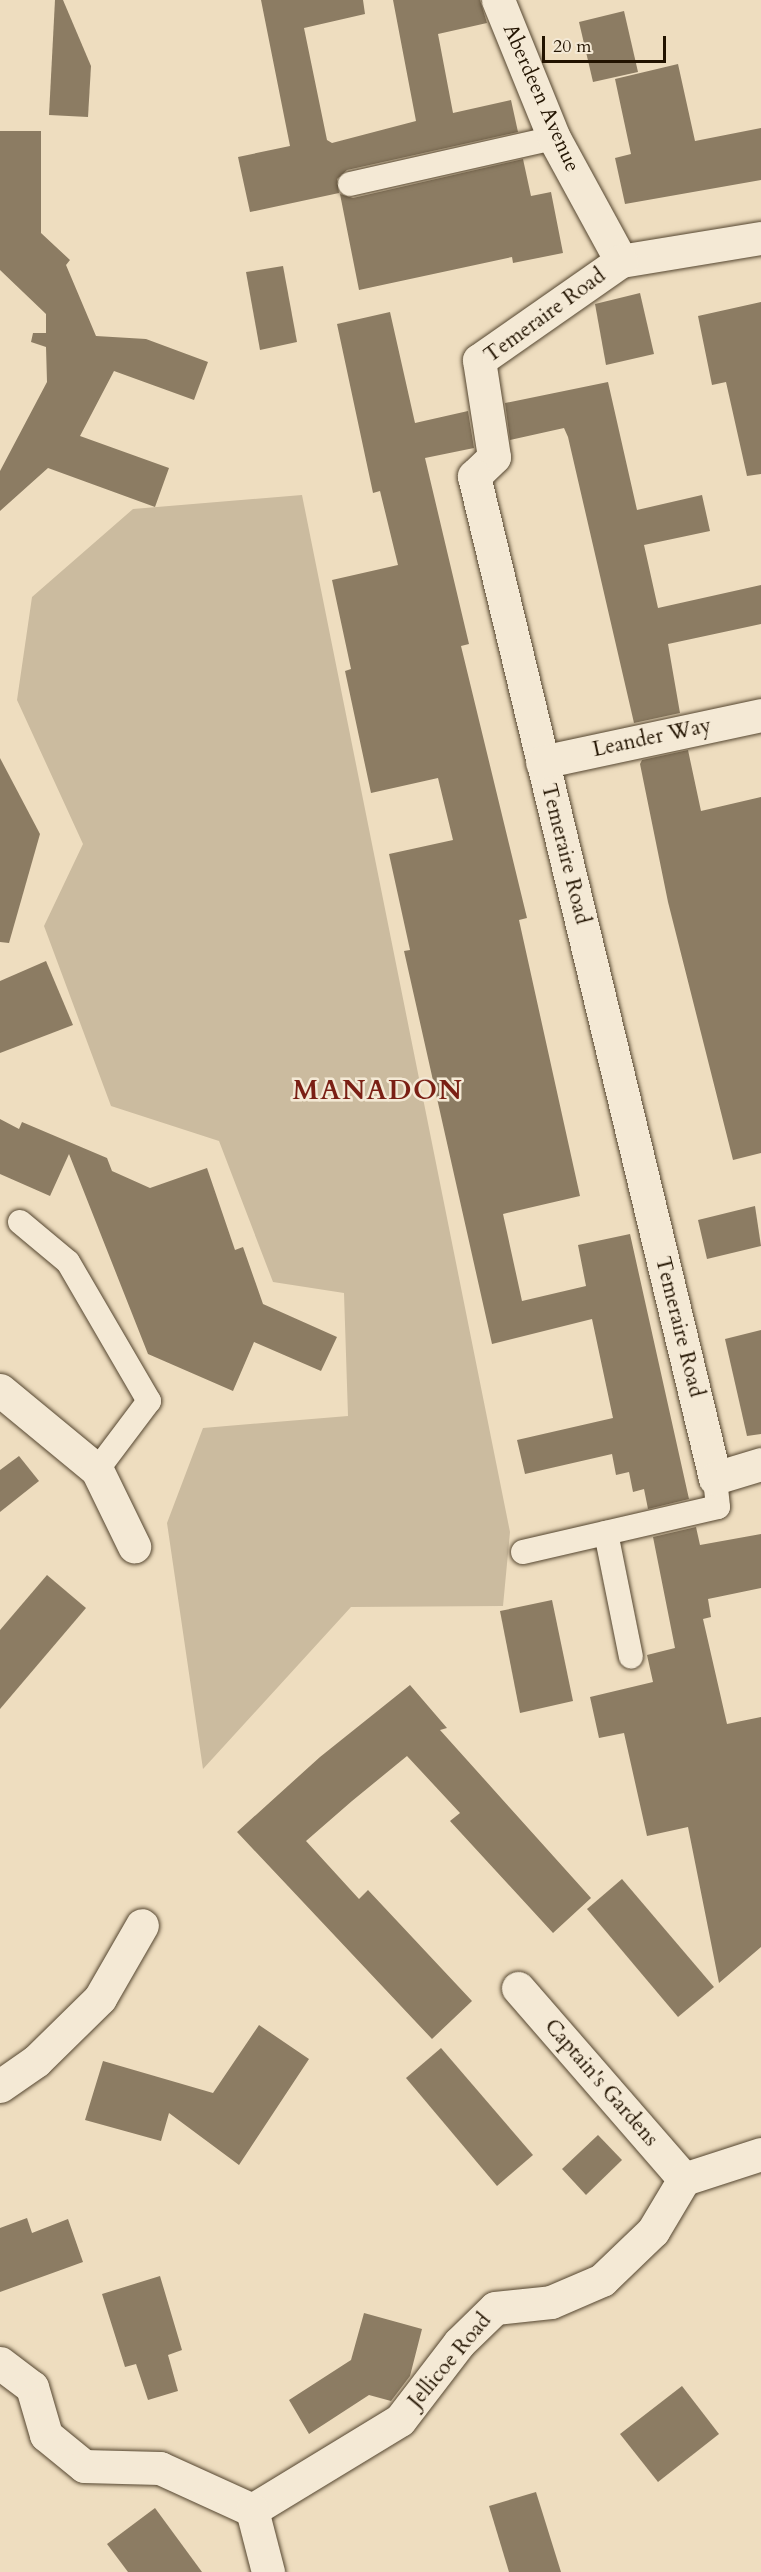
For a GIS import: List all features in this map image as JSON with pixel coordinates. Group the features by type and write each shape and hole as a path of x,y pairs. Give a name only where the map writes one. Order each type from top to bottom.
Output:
{"street":[{"name":"Aberdeen Avenue","path":"498,0 554,138 621,261"},
{"path":"621,261 761,238"},
{"name":"Temeraire Road","path":"621,261 479,360 494,457 474,476 715,1478"},
{"name":"Leander Way","path":"542,762 761,715"},
{"path":"0,1390 97,1470 134,1546"},
{"path":"715,1478 761,1464"},
{"path":"0,2086 36,2061 100,1998 142,1925"},
{"name":"Captain's Gardens","path":"518,1988 684,2179"},
{"path":"684,2179 761,2154"},
{"name":"Jellicoe Road","path":"252,2510 400,2420 459,2343 495,2308 551,2302 602,2280 653,2231 684,2179"},
{"path":"0,2363 32,2387 46,2435 84,2466 160,2468 252,2510 268,2572"}],"lane":[{"path":"350,184 554,138"},
{"path":"20,1222 68,1262 149,1401 97,1470"},
{"path":"523,1552 718,1507 715,1478"},
{"path":"606,1533 631,1657"}],"shaded area":[{"path":"302,495 510,1532 503,1606 351,1607 203,1769 167,1523 203,1428 348,1416 344,1293 273,1282 219,1141 111,1106 44,926 83,844 17,700 32,597 133,509"}],"building":[{"path":"55,0 63,0 91,66 88,117 49,115"},
{"path":"261,0 363,0 365,14 304,28 327,140 332,143 416,121 393,0 480,0 487,23 438,34 453,113 511,100 518,132 347,170 337,179 339,193 250,212 238,157 290,146"},
{"path":"624,11 638,72 593,82 579,22"},
{"path":"678,64 695,141 761,128 761,180 625,204 615,158 631,154 615,79"},
{"path":"0,131 41,131 41,233 70,260 66,265 96,336 146,339 208,362 194,400 114,371 80,436 169,468 155,507 48,468 0,511 0,471 47,382 46,347 31,342 33,333 46,333 46,314 0,270"},
{"path":"523,159 531,196 551,192 563,253 513,263 512,257 359,290 340,194 353,198"},
{"path":"283,266 297,342 260,350 246,272"},
{"path":"640,293 654,354 606,365 595,304"},
{"path":"761,302 761,474 747,476 726,382 712,385 698,316"},
{"path":"390,312 415,423 468,411 474,448 425,458 469,644 461,646 527,918 519,920 580,1196 503,1214 522,1301 586,1286 578,1245 630,1234 689,1499 648,1509 644,1489 633,1492 629,1472 616,1475 612,1454 525,1474 517,1440 613,1418 592,1319 492,1344 404,951 410,950 389,854 453,840 438,778 371,793 345,671 351,669 332,580 398,565 380,491 373,493 337,324"},
{"path":"608,382 637,510 702,495 710,531 644,545 658,608 761,585 761,624 668,644 680,713 634,723 568,437 564,428 510,440 505,403"},
{"path":"688,750 701,811 761,797 761,1153 733,1160 668,902 640,764 642,760"},
{"path":"0,758 40,834 9,943 0,942"},
{"path":"46,961 73,1025 0,1053 0,981"},
{"path":"0,1119 19,1129 22,1122 107,1158 112,1171 150,1188 207,1168 235,1250 243,1247 263,1304 337,1337 321,1371 254,1342 233,1391 148,1354 69,1154 50,1196 0,1174"},
{"path":"755,1206 761,1246 707,1259 698,1220"},
{"path":"761,1330 761,1434 747,1436 725,1339"},
{"path":"19,1456 39,1481 0,1512 0,1470"},
{"path":"696,1527 700,1545 761,1534 761,1588 708,1599 711,1617 703,1619 727,1724 761,1717 761,1947 719,1983 688,1827 647,1836 624,1733 599,1738 590,1697 653,1682 647,1655 675,1648 653,1537"},
{"path":"47,1575 86,1608 0,1709 0,1630"},
{"path":"552,1600 573,1701 520,1713 500,1611"},
{"path":"410,1685 447,1728 440,1730 591,1898 553,1933 450,1821 460,1813 407,1756 306,1841 359,1899 368,1890 472,2001 432,2039 237,1832 320,1757"},
{"path":"622,1879 714,1987 678,2017 587,1909"},
{"path":"259,2025 309,2059 239,2165 169,2113 161,2141 85,2120 103,2061 213,2093"},
{"path":"441,2048 533,2155 497,2186 406,2078"},
{"path":"598,2135 622,2160 586,2195 562,2169"},
{"path":"27,2218 32,2233 68,2219 83,2262 0,2292 0,2228"},
{"path":"160,2276 182,2350 168,2355 178,2391 148,2400 136,2364 125,2367 102,2294"},
{"path":"364,2313 422,2329 410,2376 391,2401 369,2395 309,2434 289,2400 351,2360"},
{"path":"682,2386 719,2434 658,2482 620,2434"},
{"path":"536,2492 561,2572 509,2572 489,2506"},
{"path":"155,2508 202,2572 128,2572 107,2544"}],"district":[{"name":"MANADON","path":"378,1091"}]}
